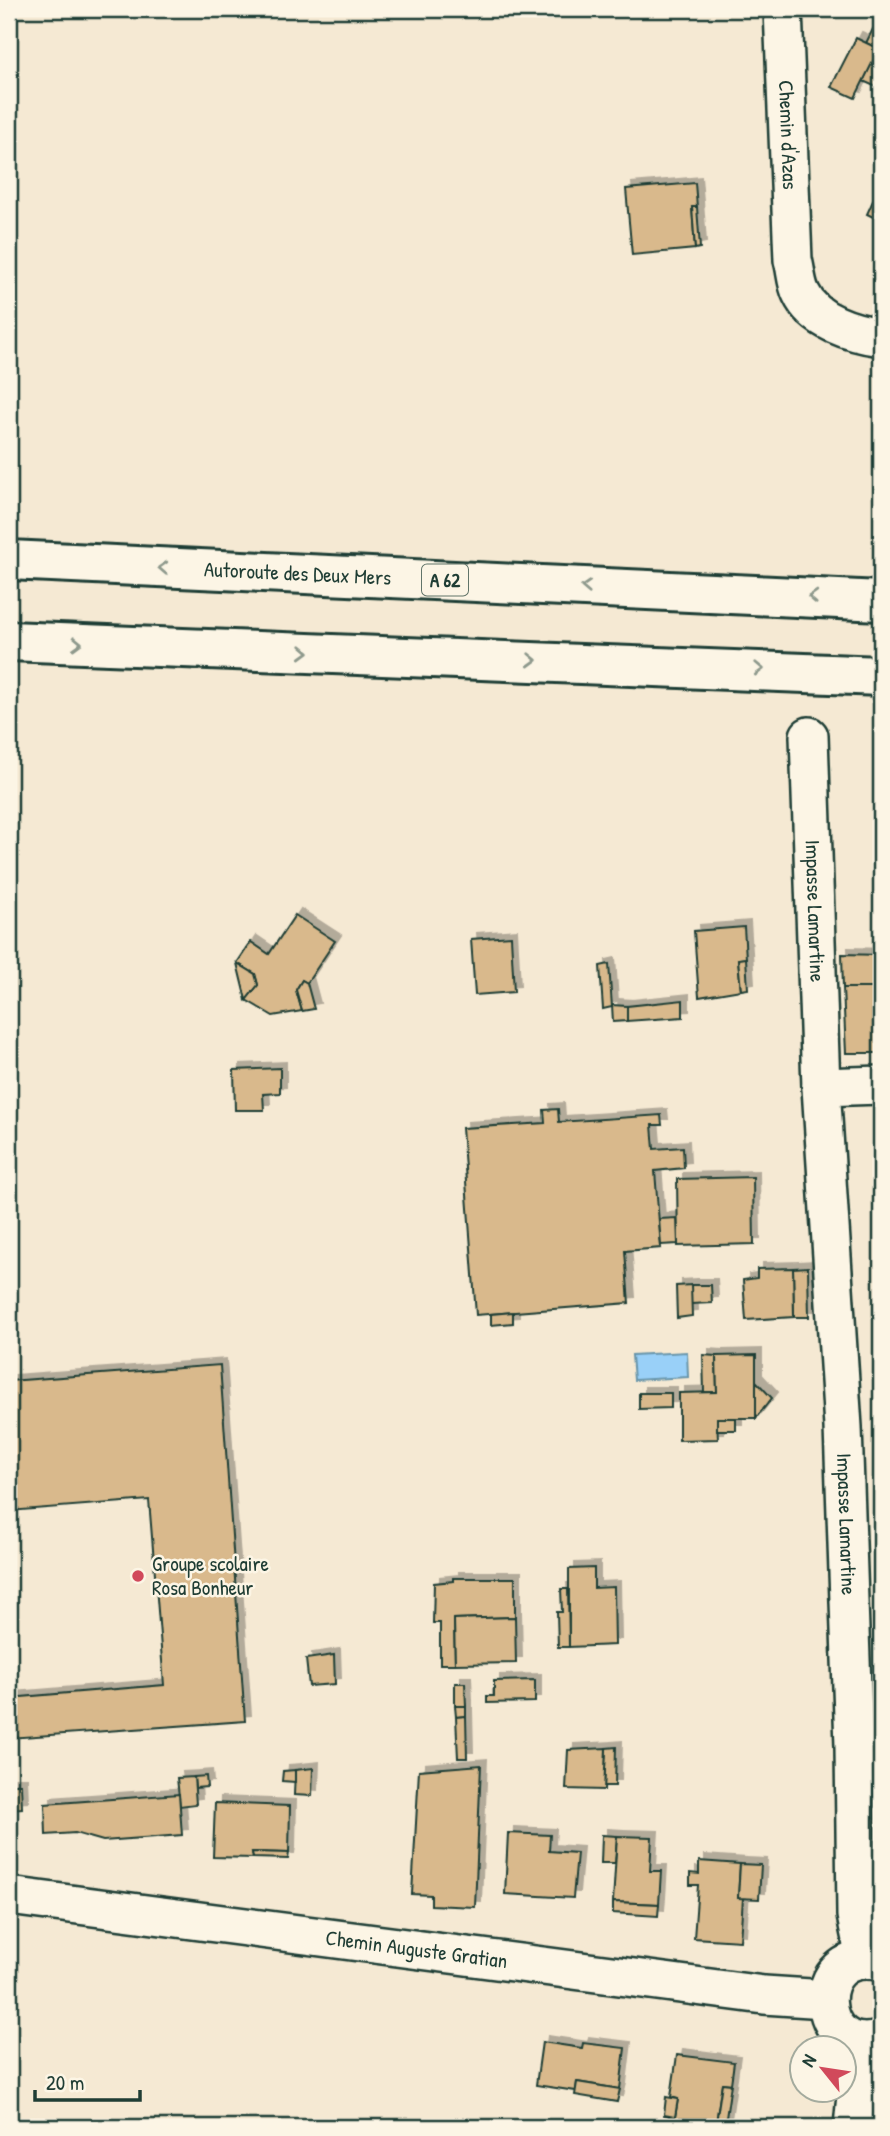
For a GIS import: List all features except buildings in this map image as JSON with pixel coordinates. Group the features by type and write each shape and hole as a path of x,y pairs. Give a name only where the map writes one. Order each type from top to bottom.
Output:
{"highway":[{"name":"Autoroute des Deux Mers","path":"9,561 881,601"},
{"path":"9,641 881,676"}],"street":[{"name":"Chemin d'Azas","path":"783,9 793,260 801,294 828,320 857,333 881,337"},
{"name":"Impasse Lamartine","path":"809,736 821,1087 843,1427 868,1747 856,1915 873,1961"},
{"path":"821,1087 881,1085"},
{"name":"Chemin Auguste Gratian","path":"9,1896 764,1995 825,1999"},
{"path":"853,2127 871,2040 847,2037 835,2027 828,2014 825,1999 834,1976 842,1968 873,1961"}],"water":[{"path":"687,1352 688,1377 634,1380 632,1355"}],"place":[{"name":"Groupe scolaire Rosa Bonheur","path":"138,1576"}]}
